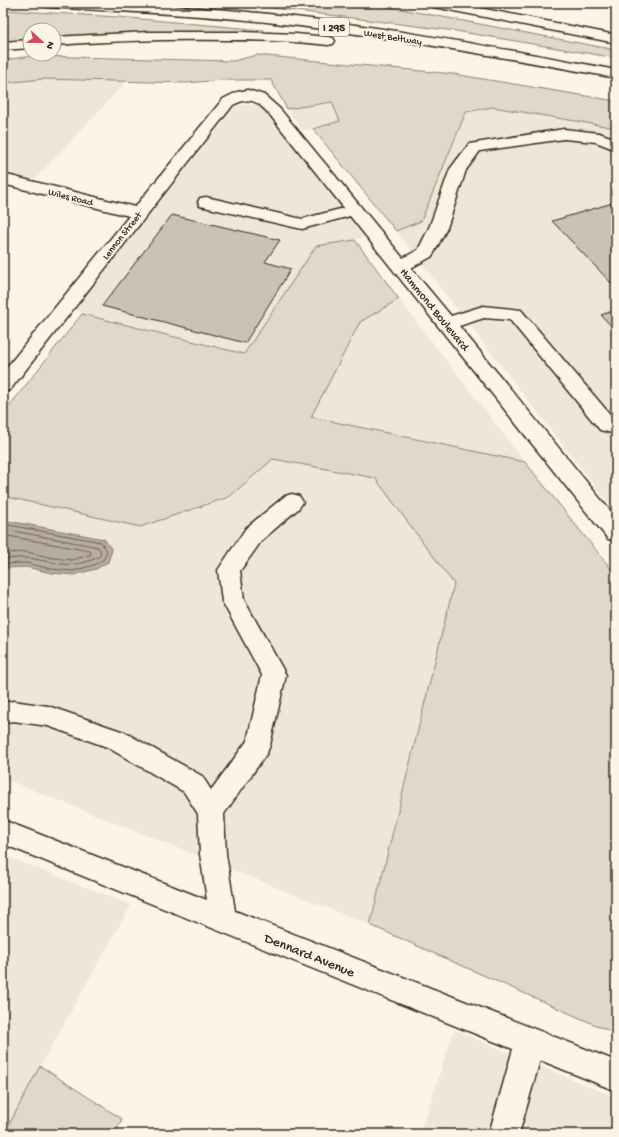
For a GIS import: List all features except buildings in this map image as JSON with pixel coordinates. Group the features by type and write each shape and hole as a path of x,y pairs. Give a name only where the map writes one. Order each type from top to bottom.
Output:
{"main road":[{"name":"West Beltway","path":"48,3 210,13 274,19 366,31 616,74"},
{"path":"434,3 616,39"},
{"path":"62,41 206,36 305,38 459,55 543,68 590,69"},
{"path":"3,46 22,45"},
{"name":"Hammond Boulevard","path":"246,94 265,100 616,533"},
{"name":"Lennon Street","path":"3,385 138,213 228,102 236,97 246,94"},
{"path":"401,267 425,253 438,228 458,169 475,147 564,134 600,138 616,145"},
{"name":"Wiles Road","path":"3,179 138,213"},
{"path":"206,202 302,224 354,210"},
{"path":"447,324 483,312 514,314 607,425 616,427"},
{"path":"210,811 258,745 274,676 233,601 229,570 254,534 292,502"},
{"path":"3,713 13,711 48,716 115,739 193,784 210,811 213,854 223,920"},
{"name":"Dennard Avenue","path":"3,832 616,1076"},
{"path":"504,1134 530,1042"}],"shaded area":[{"path":"232,3 369,3 616,50 616,58 456,31"},
{"path":"3,10 118,17 264,30 263,32 62,39 62,22 22,22 22,42 3,44"},
{"path":"257,55 453,74 616,101 616,128 493,107 466,112 421,221 396,231 313,129 340,121 332,102 287,109 271,80 223,80 186,83 43,79 3,83 3,60 22,57 22,62 62,62 62,57 233,61"},
{"path":"43,79 127,81 34,180 3,172 3,83"},
{"path":"332,102 340,121 313,129 302,130 287,109"},
{"path":"254,105 266,110 367,236 355,240 316,246 244,354 82,314 75,309 235,106"},
{"path":"493,107 616,128 616,513 396,231 421,221 466,112"},
{"path":"355,240 399,299 360,322 311,417 525,462 616,575 616,1034 370,925 454,584 375,478 273,459 229,497 140,527 3,496 3,414 82,314 244,354 316,246"},
{"path":"399,299 525,462 311,417 360,321"},
{"path":"273,459 375,478 454,584 370,925 3,778 3,568 26,567 51,573 104,539 3,520 3,496 140,527 229,497"},
{"path":"3,855 131,905 40,1066 4,1134"},
{"path":"454,1030 616,1098 616,1134 420,1134"},
{"path":"40,1066 122,1119 115,1134 4,1134"}],"water":[{"path":"3,520 104,539 112,550 108,562 96,569 73,575 51,573 26,567 3,568"}]}
